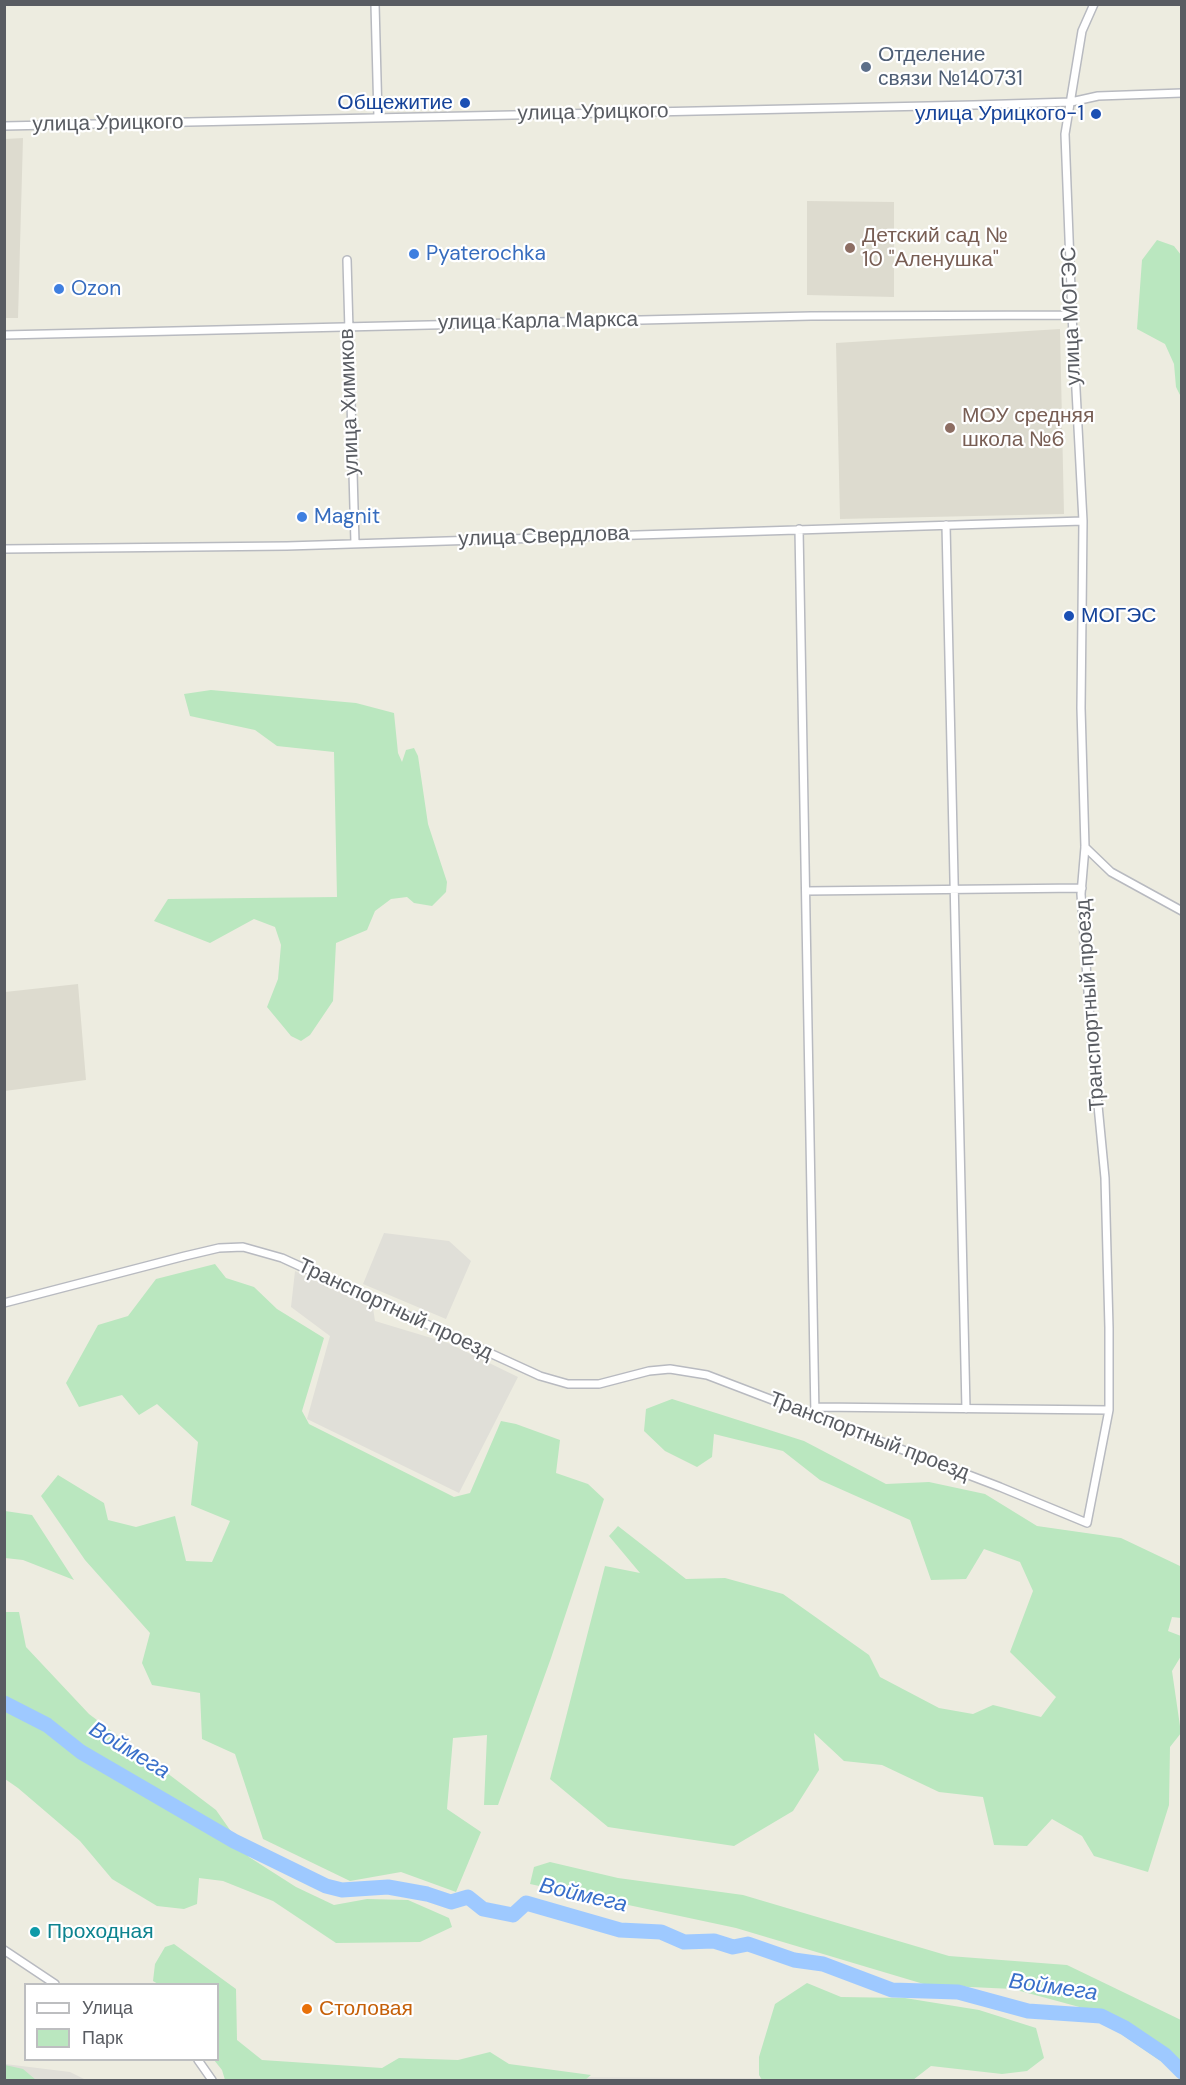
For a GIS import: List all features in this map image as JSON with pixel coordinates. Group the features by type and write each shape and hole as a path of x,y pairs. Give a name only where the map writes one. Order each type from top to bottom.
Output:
{"street":[{"path":"375,4 378,117"},
{"name":"улица МОГЭС","path":"1085,848 1082,708 1083,521 1065,134 1082,31 1094,4"},
{"name":"улица Урицкого","path":"4,126 831,109 1071,102 1098,96 1182,93"},
{"name":"улица Химиков","path":"347,260 355,543"},
{"name":"улица Карла Маркса","path":"4,335 801,317 1072,315"},
{"name":"улица Свердлова","path":"4,549 287,546 1083,521"},
{"path":"946,525 966,1408"},
{"path":"800,530 815,1416"},
{"path":"1085,848 1111,872 1182,911"},
{"name":"Транспортный проезд","path":"4,1303 219,1248 243,1247 282,1258 530,1371 559,1382 599,1384 649,1371 670,1369 707,1375 1000,1486 1088,1523 1109,1410 1109,1328 1105,1178 1089,1009 1082,888 1085,848"},
{"path":"806,891 1082,888"},
{"path":"815,1407 1109,1410"},
{"path":"4,1950 54,1983"},
{"path":"199,2061 212,2080"}],"shaded area":[{"path":"23,138 18,318 5,318 5,139"},
{"name":"Детский сад № 10 \"Аленушка\"","path":"807,201 894,202 894,297 807,295"},
{"name":"МОУ средняя школа №6","path":"1060,329 1064,514 840,519 836,343"},
{"path":"78,984 86,1080 5,1091 5,992"},
{"path":"384,1233 449,1241 471,1261 446,1319 363,1284"},
{"path":"295,1271 373,1308 375,1321 448,1343 518,1377 459,1493 307,1419 330,1336 291,1307"},
{"path":"5,2064 70,2072 86,2080 5,2080"},
{"path":"370,2076 871,2079 876,2080 269,2080"}],"green space":[{"path":"1157,240 1174,246 1181,255 1181,397 1176,387 1174,364 1165,344 1137,329 1142,260"},
{"path":"211,690 356,703 394,713 398,753 402,762 406,750 414,748 418,756 428,824 447,882 446,892 432,906 414,903 407,897 391,899 375,911 367,930 336,943 333,1001 310,1035 301,1041 291,1036 267,1007 278,979 281,945 275,927 254,919 210,943 154,921 168,899 337,897 334,752 277,746 255,730 190,716 184,694"},
{"path":"215,1264 226,1278 254,1287 277,1309 324,1338 302,1411 309,1424 454,1497 470,1493 501,1421 516,1424 560,1440 556,1473 588,1484 604,1499 551,1658 498,1805 484,1805 487,1735 453,1738 447,1809 481,1832 456,1892 401,1872 350,1881 263,1839 235,1754 202,1739 200,1693 152,1685 142,1663 150,1633 85,1560 41,1496 58,1475 104,1503 108,1520 136,1527 175,1516 186,1561 212,1562 230,1521 191,1505 198,1442 157,1404 139,1415 122,1395 79,1407 66,1383 98,1325 128,1316 156,1279"},
{"path":"672,1399 804,1441 886,1484 929,1482 985,1494 1037,1526 1121,1538 1180,1566 1181,1618 1172,1617 1168,1631 1181,1636 1181,1656 1172,1671 1181,1733 1170,1747 1169,1805 1148,1872 1094,1856 1082,1836 1052,1819 1027,1846 994,1845 983,1797 939,1792 882,1765 844,1761 814,1733 819,1770 793,1811 734,1846 608,1827 550,1779 605,1566 640,1573 609,1536 618,1526 686,1579 725,1578 783,1594 869,1655 880,1677 939,1708 973,1714 993,1705 1041,1717 1056,1697 1010,1652 1033,1591 1020,1562 984,1549 966,1579 931,1580 910,1520 820,1480 783,1451 714,1434 712,1457 697,1467 665,1451 644,1431 646,1409"},
{"path":"5,1511 32,1515 74,1580 23,1560 5,1558"},
{"path":"5,1612 19,1612 26,1647 89,1714 216,1810 249,1857 296,1887 334,1905 367,1899 408,1900 449,1918 452,1927 420,1942 336,1943 273,1901 223,1881 199,1878 197,1904 184,1909 157,1906 112,1879 80,1841 5,1779"},
{"path":"550,1862 618,1878 743,1895 949,1956 1067,1965 1181,2020 1181,2075 1083,2008 1013,1989 927,1985 736,1928 530,1884 534,1867"},
{"path":"174,1944 236,1989 237,2040 262,2060 382,2068 399,2058 458,2060 490,2052 509,2064 591,2075 585,2080 225,2080 222,2070 215,2061 219,2061 219,1983 156,1983 153,1981 155,1964 165,1947"},
{"path":"807,1983 841,1997 905,1998 979,2010 1036,2028 1044,2058 1027,2071 1002,2074 931,2066 913,2080 762,2080 759,2075 759,2057 775,2004"},
{"path":"5,2065 23,2069 36,2080 5,2080"}],"waterway":[{"name":"Воймега","path":"4,1703 47,1725 81,1752 234,1841 326,1886 342,1890 388,1887 427,1894 451,1902 468,1897 483,1909 513,1915 526,1903 620,1930 661,1932 684,1942 714,1941 733,1947 748,1944 794,1960 823,1964 892,1990 958,1992 1028,2011 1101,2016 1125,2028 1165,2055 1182,2072"}],"place":[{"name":"Отделение связи №140731","path":"866,67"},
{"name":"Общежитие","path":"465,103"},
{"name":"улица Урицкого-1","path":"1096,114"},
{"name":"Детский сад № 10 \"Аленушка\"","path":"850,248"},
{"name":"Pyaterochka","path":"414,254"},
{"name":"Ozon","path":"59,289"},
{"name":"МОУ средняя школа №6","path":"950,428"},
{"name":"Magnit","path":"302,517"},
{"name":"МОГЭС","path":"1069,616"},
{"name":"Проходная","path":"35,1932"},
{"name":"Столовая","path":"307,2009"}]}
